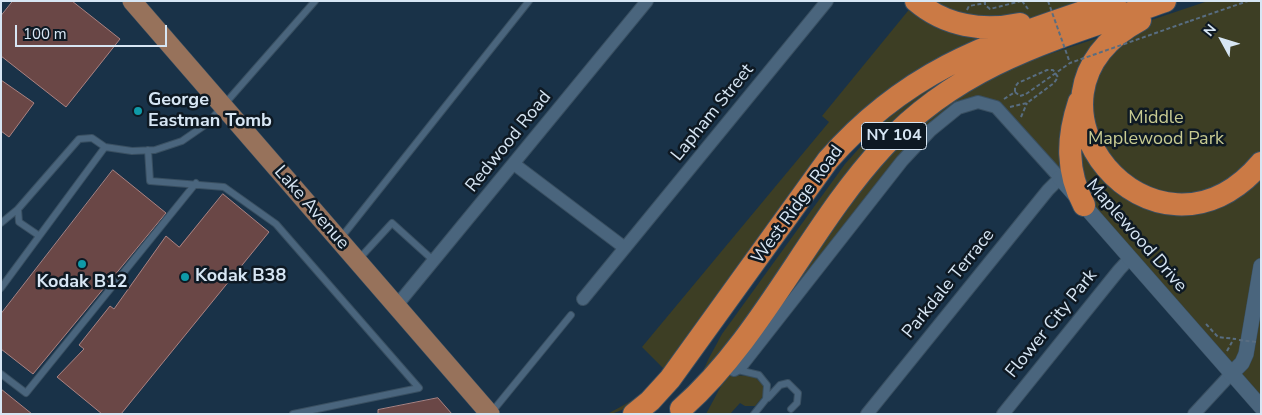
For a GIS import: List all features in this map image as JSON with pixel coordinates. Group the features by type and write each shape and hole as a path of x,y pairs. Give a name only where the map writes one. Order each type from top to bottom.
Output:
{"highway":[{"path":"916,1 948,21 973,27 996,28 1025,23 1111,1"},
{"name":"West Ridge Road","path":"634,414 650,401 670,379 828,160 853,133 894,97 926,76 975,51 1115,1"},
{"name":"West Ridge Road","path":"681,411 711,381 871,161 923,109 968,77 1001,60 1165,1"},
{"path":"1084,205 1073,176 1069,142 1079,69 1114,36 1131,24 1177,1"},
{"path":"1079,69 1089,141 1108,172 1134,192 1165,203 1187,204 1205,200 1233,188 1261,163"},
{"path":"681,411 685,390 692,373 754,264"},
{"path":"711,381 722,373 734,370"}],"main road":[{"name":"Lake Avenue","path":"132,1 490,414"}],"street":[{"name":"Redwood Road","path":"397,305 647,1"},
{"name":"Lapham Street","path":"583,299 827,1"},
{"name":"Maplewood Drive","path":"734,370 742,365 909,153 954,111 974,102 989,104 1002,112 1261,407"},
{"path":"514,164 625,248"},
{"name":"Parkdale Terrace","path":"867,414 1060,178"},
{"name":"Flower City Park","path":"1003,414 1118,270 1130,258"},
{"path":"1194,414 1242,363 1246,354 1261,266"}],"lane":[{"path":"1,223 18,209 79,138 92,138 105,146 132,151 155,150 182,141 208,123 315,1"},
{"path":"339,241 529,1"},
{"path":"1,288 105,146"},
{"path":"148,150 150,180 224,187 276,224 419,388 293,414"},
{"path":"1,374 26,393 196,184"},
{"path":"18,209 19,222 38,235"},
{"path":"357,261 392,223 434,261"},
{"path":"490,414 571,315"},
{"path":"734,370 755,373 764,379 768,388 766,399"},
{"path":"754,414 775,389 788,383 798,393 797,403 791,409"}],"path":[{"path":"971,5 985,2 988,8 993,9 1022,1 1028,9"},
{"path":"1048,1 1079,69"},
{"path":"1015,92 1020,96 1026,94 1190,21 1248,1"},
{"path":"1010,107 1027,103 1057,81 1058,77 1053,70 1047,70 1018,83 1015,86 1015,92"},
{"path":"1004,98 1015,92"},
{"path":"1020,119 1027,103"},
{"path":"1204,322 1218,337 1257,342"}],"green space":[{"path":"916,1 1111,1 1003,27"},
{"name":"Middle Maplewood Park","path":"1208,1 1261,1 1261,407 991,99 976,96 953,105 892,165 738,363 875,170 918,124 1002,70"},
{"path":"912,6 947,26 986,36 925,66 871,104 847,126 814,161 669,374 631,405 615,413 607,414 639,395 653,383 663,368 642,347 829,122 822,116"},
{"path":"983,56 929,91 874,142 723,353 696,386 722,334 845,164 880,125 922,91"},
{"path":"727,375 754,376 765,387 765,394 755,406 745,406 740,403 730,414 706,414"}],"building":[{"path":"13,1 72,1 120,39 66,107 1,56 1,16"},
{"path":"1,80 34,103 9,137 1,131"},
{"name":"Kodak B12","path":"113,170 166,213 33,374 1,349 1,314"},
{"name":"Kodak B38","path":"223,194 269,232 121,414 102,414 57,377 84,349 79,345 110,306 114,309 166,236 179,247"},
{"path":"1,389 32,414 1,414"},
{"path":"438,398 452,414 378,414 378,410"}],"place":[{"name":"George Eastman Tomb","path":"138,111"},
{"name":"Kodak B12","path":"82,264"},
{"name":"Kodak B38","path":"185,277"}]}
